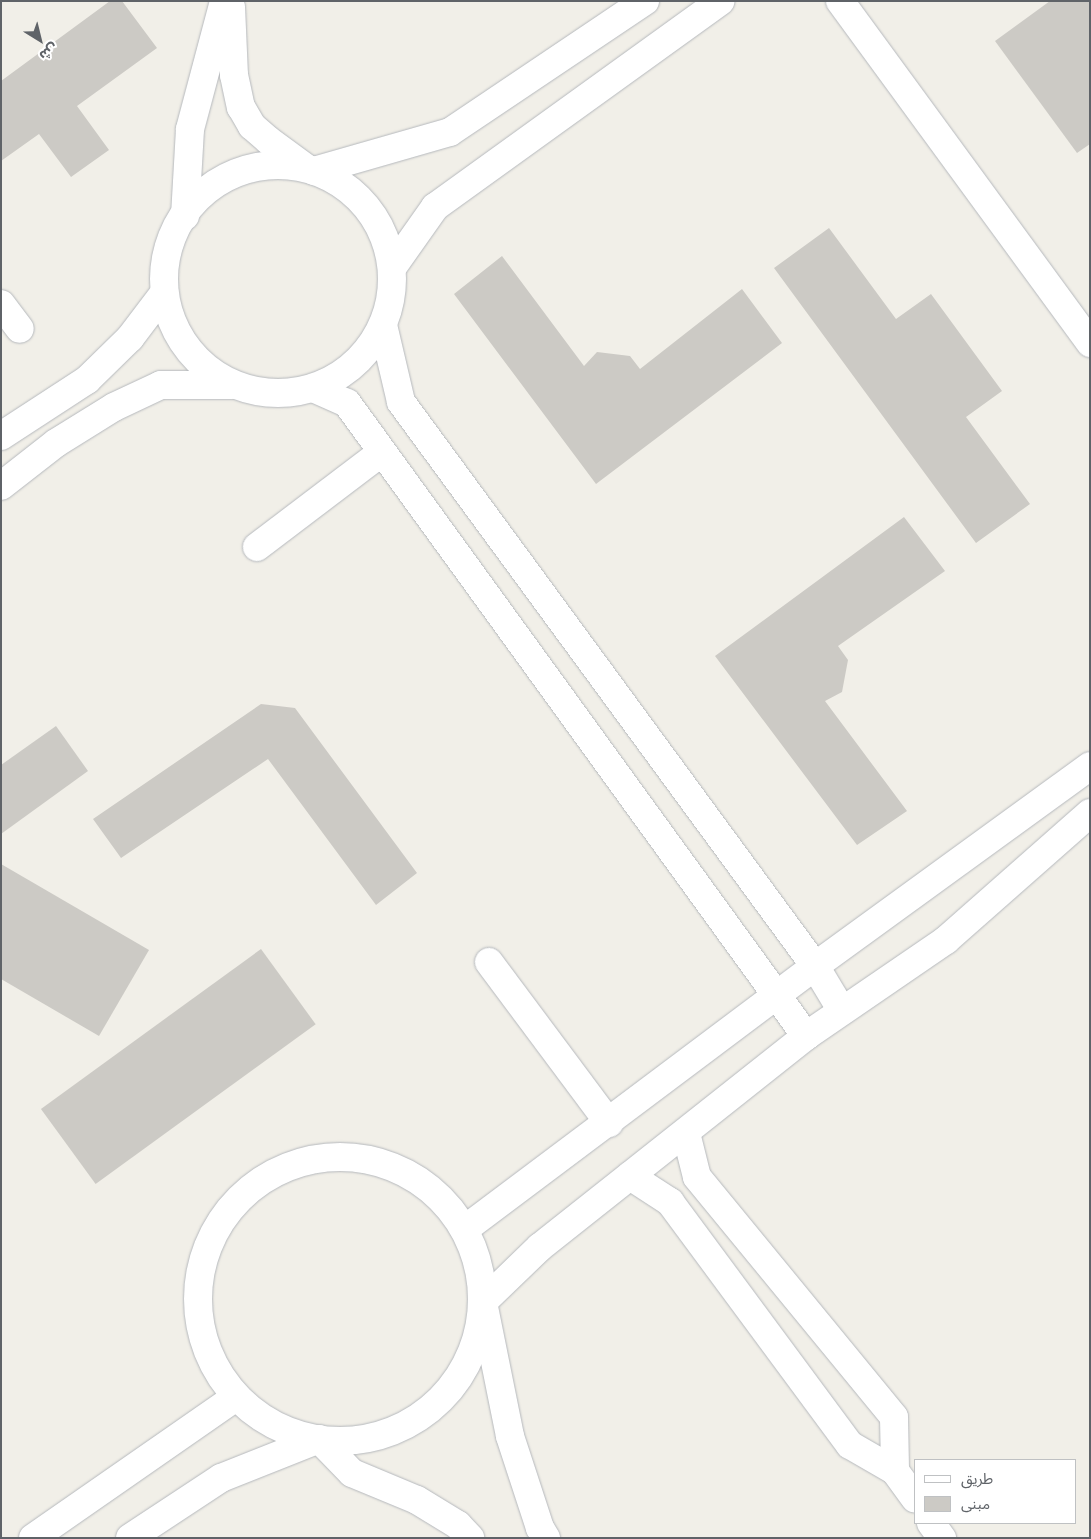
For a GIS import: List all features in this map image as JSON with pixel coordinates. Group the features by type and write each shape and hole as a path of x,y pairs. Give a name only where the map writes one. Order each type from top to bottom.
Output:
{"street":[{"path":"185,216 190,129 224,1"},
{"path":"231,1 234,75 241,107 262,135 311,170 344,185 367,208 384,236 392,268 391,297 383,325 355,364 313,388 287,393 260,392 234,385 208,370 186,348 172,322 164,293 165,260 176,228 195,201 222,180 253,168 287,165 311,170 450,132 646,1"},
{"path":"392,268 435,207 721,1"},
{"path":"840,1 1090,343"},
{"path":"1,436 87,380 130,338 164,293"},
{"path":"1,304 20,330"},
{"path":"383,325 400,402 815,966 842,1011"},
{"path":"1,486 56,443 114,407 161,385 234,385"},
{"path":"313,388 347,403 381,453 806,1036"},
{"path":"257,548 381,453"},
{"path":"465,1229 609,1123 815,966 1090,766"},
{"path":"546,1538 540,1528 510,1436 483,1302 479,1264 465,1229 445,1202 419,1179 379,1162 354,1156 319,1158 285,1167 255,1184 230,1208 211,1237 200,1270 197,1305 202,1339 216,1370 236,1398 265,1421 299,1436 336,1442 373,1438 408,1424 439,1402 462,1373 473,1347 483,1302 540,1247 806,1036 946,940 1090,813"},
{"path":"489,962 609,1123"},
{"path":"686,1133 697,1178 894,1417 895,1471"},
{"path":"630,1176 670,1202 850,1445 895,1471 914,1499"},
{"path":"33,1538 236,1398"},
{"path":"130,1538 221,1478 319,1439"},
{"path":"319,1439 352,1472 417,1500 458,1525 470,1538"},
{"path":"932,1524 942,1538"}],"building":[{"path":"110,1 122,1 157,48 77,106 109,150 71,177 39,134 1,161 1,81"},
{"path":"1050,1 1090,1 1090,144 1077,153 995,41"},
{"path":"829,228 896,319 931,294 1002,391 966,417 1030,504 976,543 774,268"},
{"path":"502,256 584,366 597,352 630,356 640,369 742,289 782,343 596,484 454,294"},
{"path":"904,517 945,571 838,646 848,660 842,692 825,701 907,811 857,845 715,656"},
{"path":"261,704 295,708 417,873 376,905 268,759 121,858 93,819"},
{"path":"56,726 88,771 1,834 1,765"},
{"path":"1,864 149,950 99,1036 1,979"},
{"path":"261,949 316,1024 96,1184 41,1109"}]}
